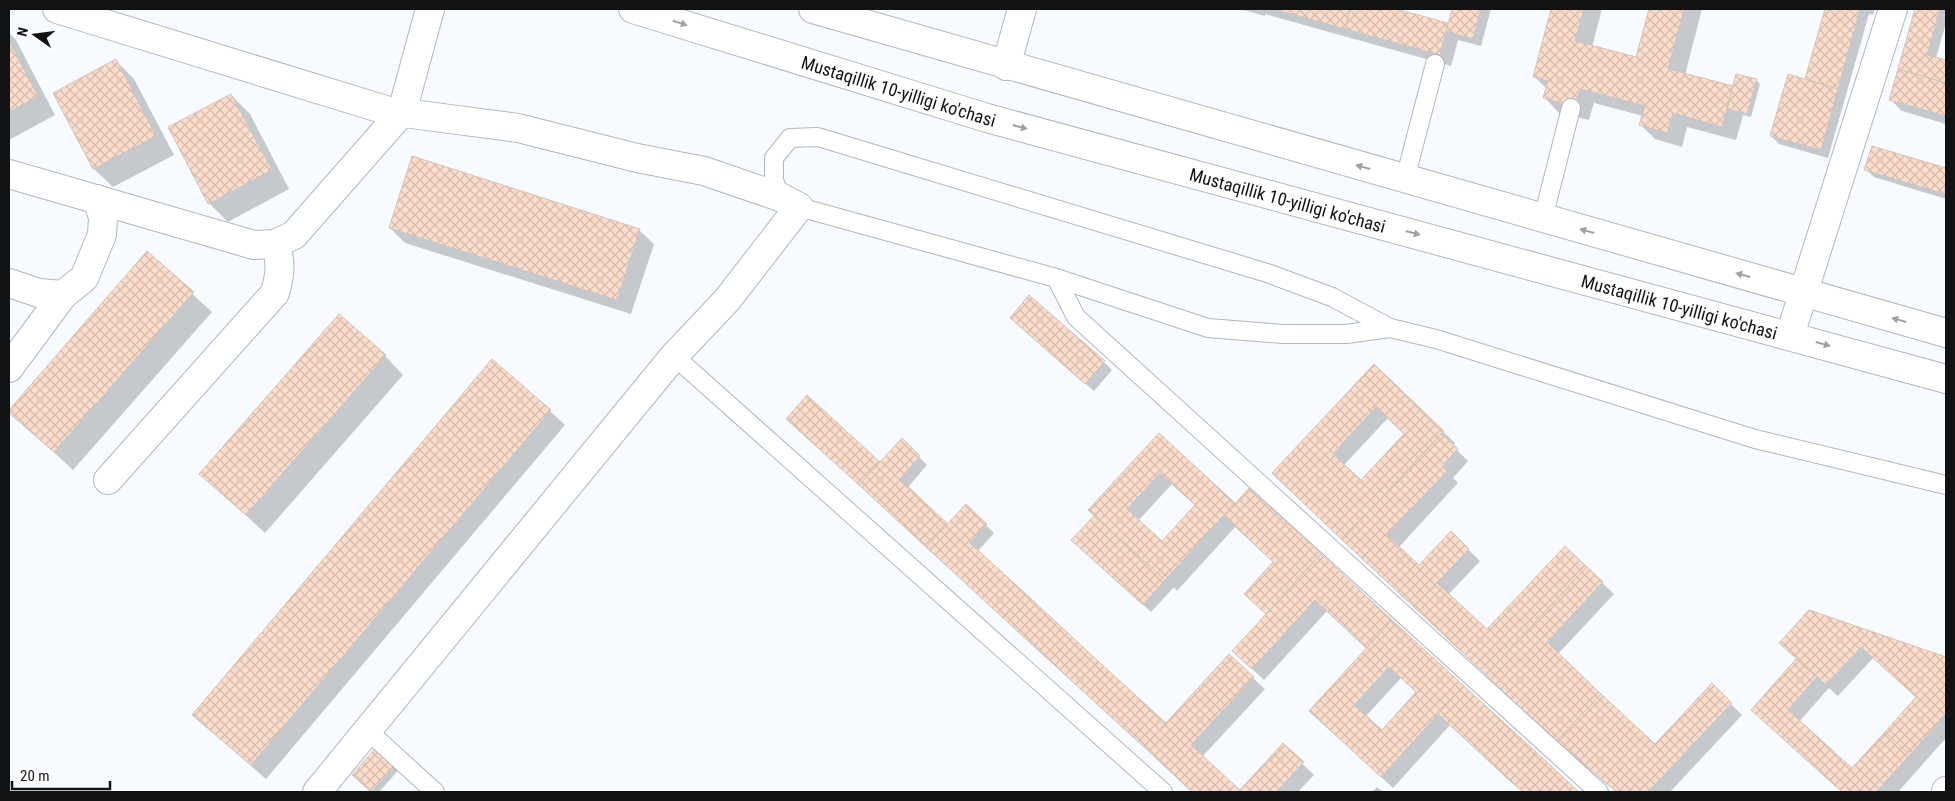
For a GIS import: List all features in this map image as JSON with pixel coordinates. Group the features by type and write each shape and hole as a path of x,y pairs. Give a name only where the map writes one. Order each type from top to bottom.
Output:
{"street":[{"path":"57,9 389,110 518,128 637,158 704,171 790,202 727,300 674,356 317,792"},
{"path":"9,174 254,245 275,244 294,234 402,112 430,9"},
{"name":"Mustaqillik 10-yilligi ko'chasi","path":"633,9 987,118 1946,379"},
{"path":"813,9 1006,66 1946,333"},
{"path":"1006,66 1022,9"},
{"path":"1790,335 1893,9"},
{"path":"9,368 63,295 84,278 102,235 103,217 97,199"},
{"path":"108,480 275,293 281,270 280,257 275,244"},
{"path":"9,283 39,293 63,295"}],"lane":[{"path":"1405,179 1435,64"},
{"path":"1543,218 1571,108"},
{"path":"1390,328 1346,334 1283,334 1208,328 1056,278 790,202 774,180 774,158 790,138 818,137 1267,273 1332,297 1390,328 1436,339 1755,439 1946,485"},
{"path":"1056,278 1076,317 1599,792"},
{"path":"674,356 1163,792"},
{"path":"368,731 435,792"}],"building":[{"path":"1274,9 1350,9 1345,29"},
{"path":"1350,9 1396,9 1448,23 1440,55 1345,29"},
{"path":"1452,9 1481,9 1473,39 1446,31"},
{"path":"1551,9 1584,9 1575,41 1636,57 1649,9 1684,9 1668,69 1733,86 1722,127 1673,113 1667,133 1639,125 1645,106 1580,89 1575,107 1543,98 1548,81 1533,77"},
{"path":"1825,9 1860,9 1838,89 1805,79"},
{"path":"1915,9 1940,9 1927,55 1946,60 1946,83 1898,69"},
{"path":"9,41 38,96 9,112"},
{"path":"116,59 156,136 93,169 53,93"},
{"path":"1898,69 1946,83 1946,116 1889,100"},
{"path":"1736,74 1757,79 1747,114 1727,109"},
{"path":"1788,74 1838,89 1821,150 1770,136"},
{"path":"231,94 272,170 208,204 168,127"},
{"path":"1872,146 1946,168 1945,194 1864,170"},
{"path":"412,156 640,229 617,300 389,228"},
{"path":"147,251 194,292 54,452 9,413 9,410"},
{"path":"1029,295 1105,361 1085,384 1010,318"},
{"path":"339,314 386,355 246,515 199,474"},
{"path":"492,359 551,410 251,765 192,715"},
{"path":"1374,364 1444,431 1342,540 1272,473","holes":["1376,407 1404,434 1361,480 1333,454"]},
{"path":"807,395 880,462 859,485 786,419"},
{"path":"1159,433 1235,503 1165,580 1088,510","holes":["1160,473 1195,505 1162,541 1127,509"]},
{"path":"1442,434 1458,449 1442,466 1447,471 1387,535 1419,565 1451,531 1469,549 1414,607 1342,540"},
{"path":"902,438 920,456 900,479 948,524 926,547 859,485"},
{"path":"1249,488 1321,554 1266,614 1244,594 1273,562 1224,516"},
{"path":"966,504 987,524 970,543 1026,594 1003,618 926,547"},
{"path":"1094,516 1165,580 1143,605 1071,540"},
{"path":"1565,546 1587,567 1486,675 1414,607 1437,583 1487,629"},
{"path":"1321,554 1392,620 1366,648 1315,600 1252,669 1232,651"},
{"path":"1587,567 1603,582 1547,642 1601,694 1556,742 1486,675"},
{"path":"1026,594 1098,661 1076,685 1003,618"},
{"path":"1809,610 1946,657 1946,714 1910,755 1885,732 1916,697 1861,647 1826,685 1779,643"},
{"path":"1392,620 1464,686 1381,777 1309,711","holes":["1389,667 1416,692 1382,730 1354,705"]},
{"path":"1229,654 1254,677 1191,745 1240,790 1238,792 1192,792 1144,747"},
{"path":"1796,659 1817,677 1788,710 1852,768 1885,732 1910,755 1876,792 1842,792 1751,710"},
{"path":"1098,661 1166,723 1144,747 1076,685"},
{"path":"1712,683 1732,703 1648,792 1617,792 1556,742 1601,694 1655,744"},
{"path":"1464,686 1536,752 1510,781 1438,714"},
{"path":"1283,743 1304,762 1276,792 1238,792"},
{"path":"379,744 399,762 371,792 352,775"},
{"path":"1536,752 1579,792 1523,792 1510,781"}]}
